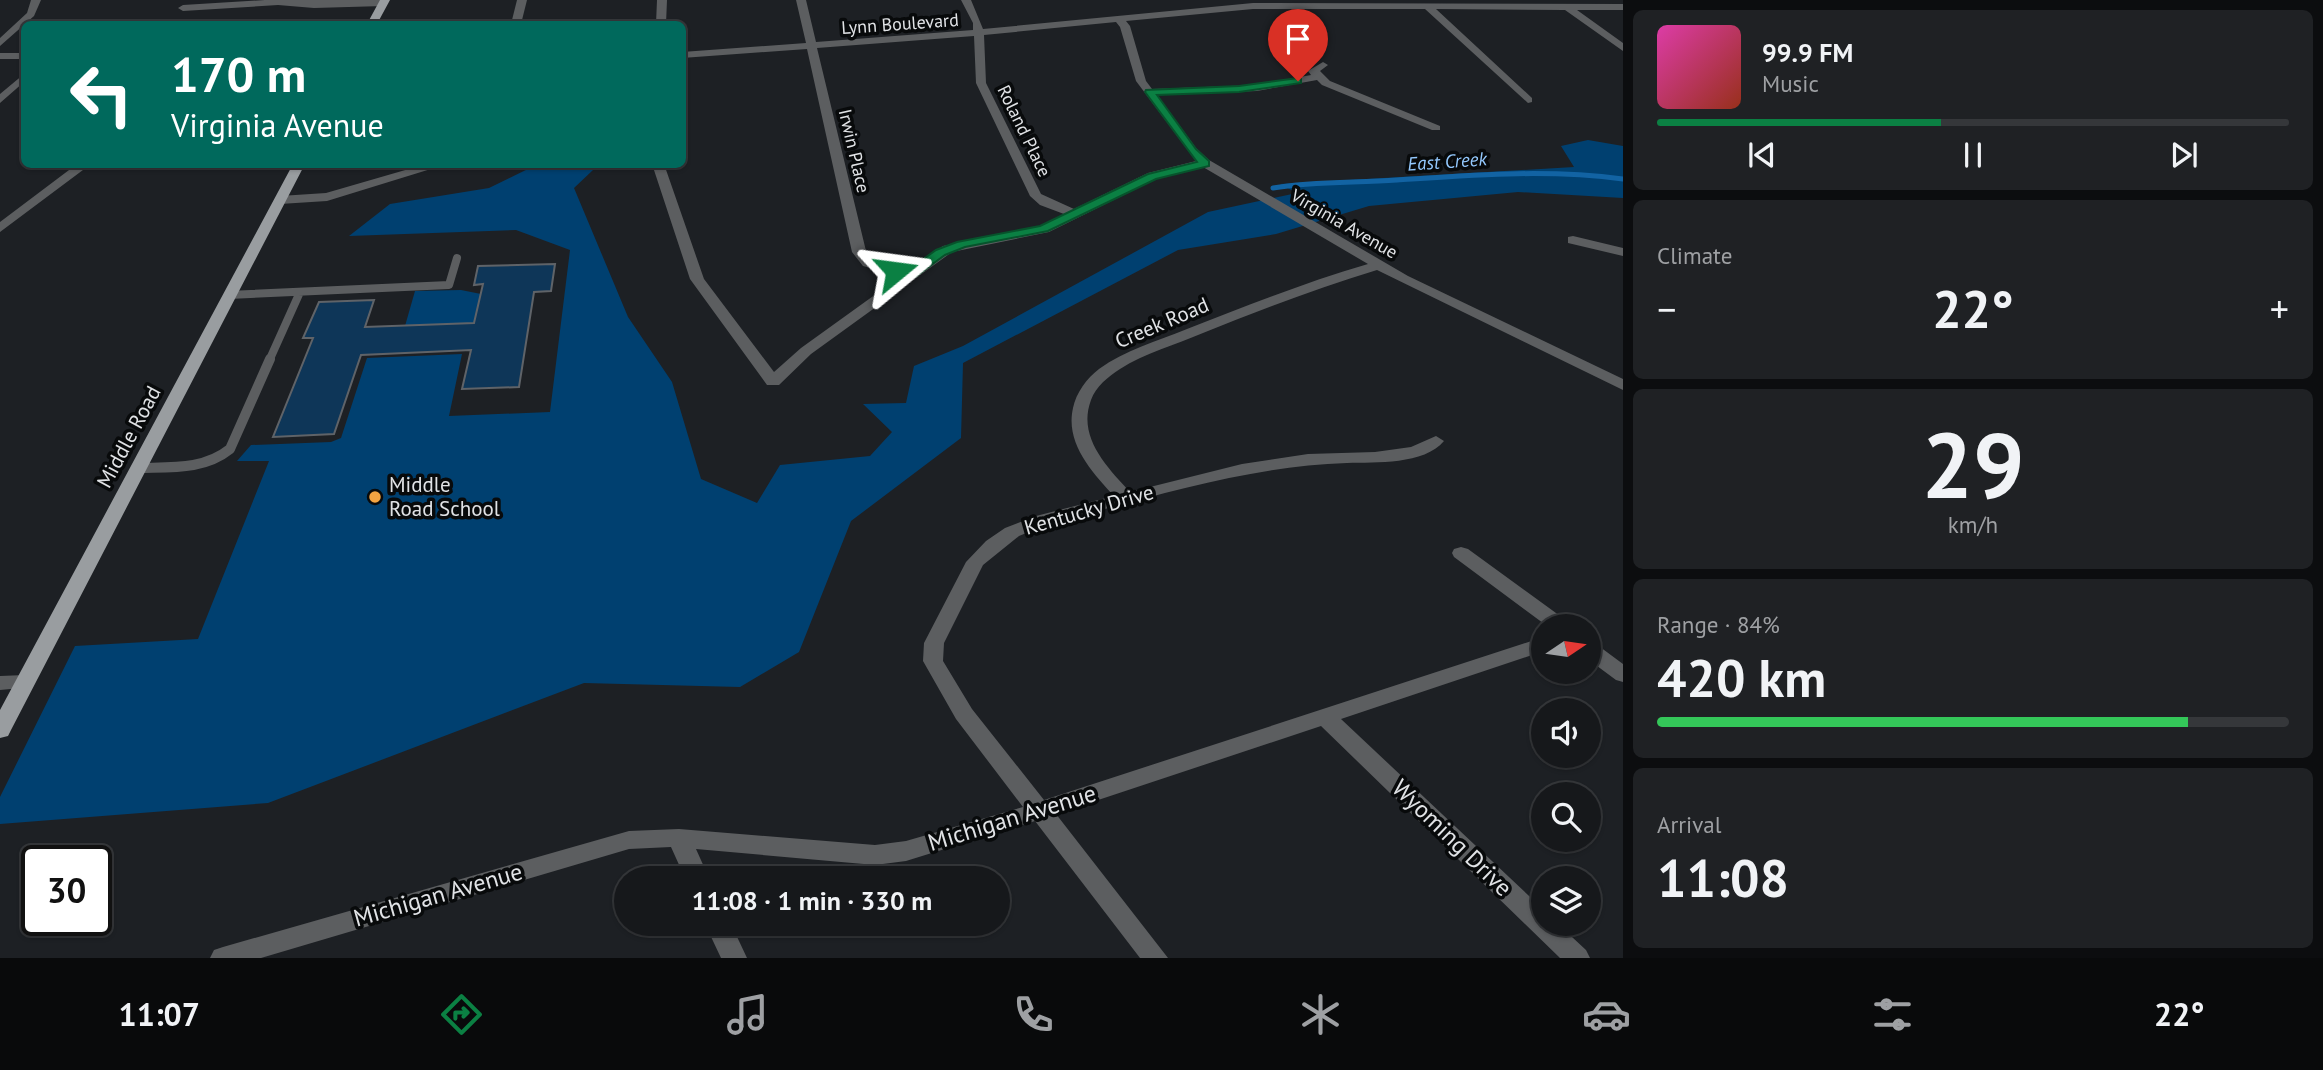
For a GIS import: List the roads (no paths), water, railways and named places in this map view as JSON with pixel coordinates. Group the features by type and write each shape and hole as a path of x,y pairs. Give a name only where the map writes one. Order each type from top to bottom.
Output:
{"main road":[{"path":"374,21 384,2"},
{"name":"Middle Road","path":"0,730 297,168"}],"street":[{"path":"24,21 31,14 36,0"},
{"path":"517,21 522,0"},
{"path":"661,21 662,0"},
{"name":"Irwin Place","path":"801,0 859,252 868,262 911,275"},
{"name":"Roland Place","path":"966,0 978,23 981,83 1036,196 1075,214"},
{"path":"183,8 267,2 314,5 384,2"},
{"name":"Lynn Boulevard","path":"686,55 978,33 1269,2 1623,7"},
{"path":"1427,6 1528,100"},
{"path":"1566,6 1623,48"},
{"name":"Virginia Avenue","path":"1118,19 1125,26 1141,81 1192,151 1205,163 1420,288 1623,385"},
{"path":"0,43 21,23"},
{"path":"0,56 21,56"},
{"path":"1150,92 1239,89 1321,71 1326,83 1436,128"},
{"path":"0,100 21,80"},
{"path":"659,168 697,279 773,382 807,351 948,249 1037,231 1152,176 1205,163"},
{"path":"0,228 80,168"},
{"path":"280,200 327,197 426,168"},
{"path":"1573,240 1623,252"},
{"name":"Creek Road","path":"1126,499 1093,460 1079,429 1083,400 1102,374 1131,357 1296,291 1379,265"},
{"name":"Kentucky Drive","path":"1155,958 964,714 933,662 934,643 975,562 1012,532 1042,520 1242,469 1308,459 1375,457 1415,452 1436,441"},
{"path":"1461,553 1544,614"},
{"name":"Michigan Avenue","path":"227,957 629,840 650,837 679,838 875,855 906,851 1326,718 1531,648"},
{"path":"1601,658 1623,675"},
{"path":"0,683 25,682"},
{"name":"Wyoming Drive","path":"1326,718 1577,958"},
{"path":"679,838 692,866"},
{"path":"724,936 734,958"}],"lane":[{"path":"229,295 449,285 457,258"},
{"path":"139,468 201,464 230,449 300,292"}],"waterway":[{"name":"East Creek","path":"1273,188 1319,183 1510,174 1566,174 1623,179"}],"place":[{"name":"Middle Road School","path":"375,497"}]}
